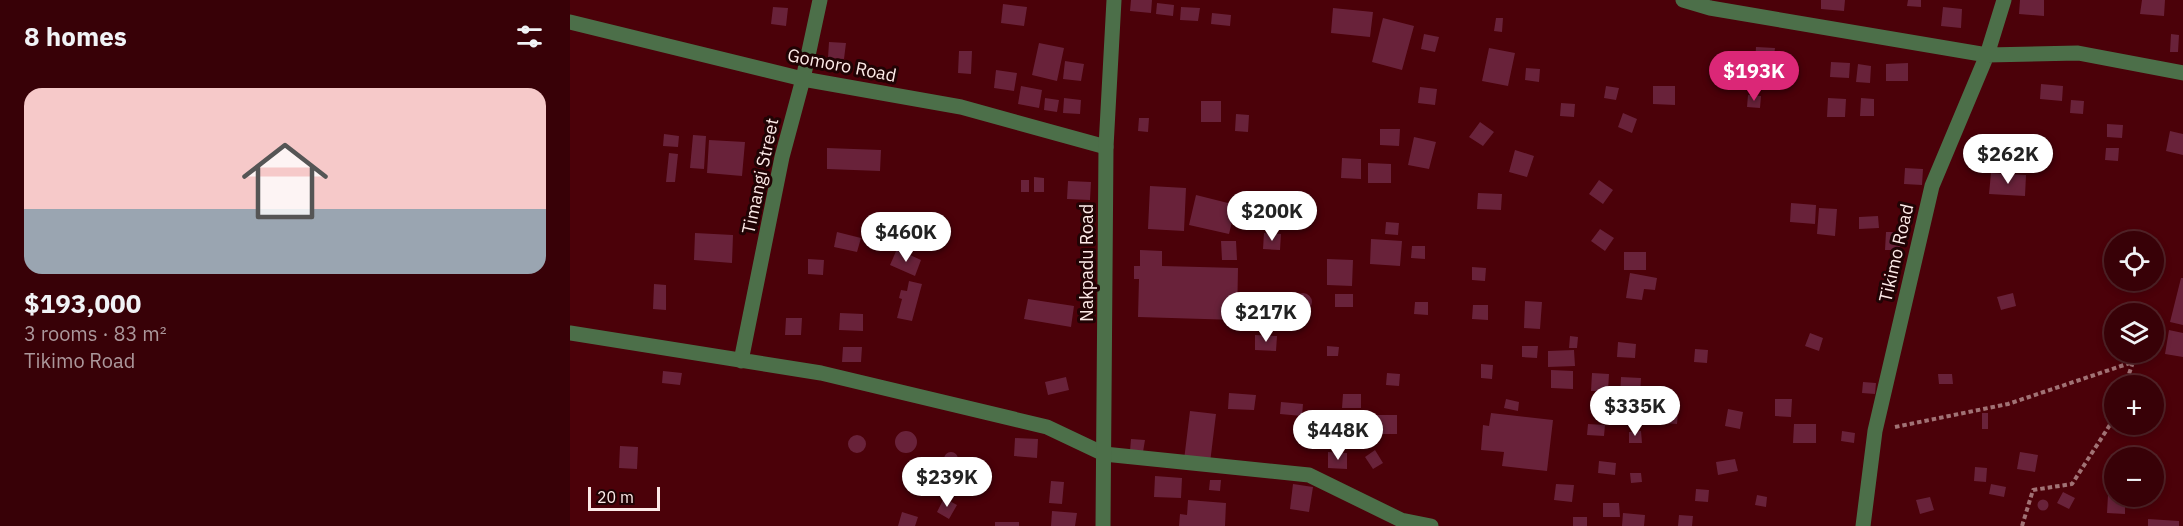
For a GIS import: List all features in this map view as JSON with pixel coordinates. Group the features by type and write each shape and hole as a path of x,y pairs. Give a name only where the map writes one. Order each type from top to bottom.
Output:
{"street":[{"name":"Timangi Street","path":"741,361 782,157 803,79 820,0"},
{"name":"Nakpadu Road","path":"1103,526 1106,147 1114,0"},
{"path":"1683,0 1710,8 1987,55 2078,53 2183,73"},
{"name":"Tikimo Road","path":"1863,526 1875,431 1932,186 1987,55 2004,0"},
{"name":"Gomoro Road","path":"570,22 803,79 961,107 1106,147"},
{"path":"570,333 821,373 1047,427 1104,454 1309,475 1401,520 1431,526"}],"path":[{"path":"1875,431 2008,404 2133,362 2129,375"},
{"path":"2022,526 2033,490 2072,484 2104,434"}],"building":[{"path":"1131,0 1152,0 1151,13 1130,11"},
{"path":"1821,0 1845,0 1844,11 1821,9"},
{"path":"1908,0 1921,0 1921,7 1907,6"},
{"path":"2020,0 2044,0 2044,16 2019,14"},
{"path":"2142,0 2165,0 2164,16 2140,14"},
{"path":"1157,3 1174,5 1173,16 1156,14"},
{"path":"1003,4 1027,7 1024,26 1001,23"},
{"path":"773,7 788,8 786,26 771,24"},
{"path":"1181,7 1200,8 1198,21 1180,20"},
{"path":"1943,7 1962,9 1961,28 1941,26"},
{"path":"1333,8 1373,12 1370,37 1331,33"},
{"path":"1212,13 1231,15 1230,26 1211,24"},
{"path":"1383,18 1414,26 1402,70 1372,62"},
{"path":"1496,18 1503,18 1502,32 1494,31"},
{"path":"1424,34 1439,37 1435,52 1421,49"},
{"path":"2171,34 2179,35 2178,52 2170,52"},
{"path":"829,42 846,43 844,59 828,58"},
{"path":"1039,43 1064,48 1057,81 1032,75"},
{"path":"1756,47 1775,48 1773,64 1755,63"},
{"path":"1489,48 1515,53 1508,86 1482,81"},
{"path":"959,51 972,51 971,74 958,73"},
{"path":"1065,61 1084,64 1081,81 1063,79"},
{"path":"1831,62 1850,63 1849,78 1830,77"},
{"path":"1908,63 1908,81 1886,81 1886,64"},
{"path":"1858,64 1871,66 1870,83 1856,82"},
{"path":"1526,68 1540,69 1539,82 1525,80"},
{"path":"996,70 1017,73 1014,91 994,88"},
{"path":"2041,84 2063,86 2062,101 2040,99"},
{"path":"1021,86 1042,90 1039,108 1018,104"},
{"path":"1606,86 1619,88 1616,100 1604,98"},
{"path":"1653,86 1675,86 1675,105 1653,104"},
{"path":"1420,87 1437,89 1435,105 1418,103"},
{"path":"1748,95 1761,96 1760,108 1747,107"},
{"path":"1045,98 1059,100 1057,112 1044,110"},
{"path":"1064,98 1081,100 1080,114 1063,113"},
{"path":"1828,98 1846,99 1845,117 1827,117"},
{"path":"1861,98 1874,99 1874,116 1860,116"},
{"path":"2071,100 2084,101 2083,114 2070,113"},
{"path":"1201,101 1221,101 1221,122 1201,122"},
{"path":"1561,103 1575,104 1574,117 1560,116"},
{"path":"1623,113 1637,119 1632,133 1618,127"},
{"path":"1236,114 1249,115 1248,132 1235,131"},
{"path":"1139,118 1149,118 1148,132 1138,131"},
{"path":"1480,122 1494,132 1483,146 1469,137"},
{"path":"2107,124 2123,125 2122,138 2107,137"},
{"path":"1380,129 1400,129 1399,146 1380,145"},
{"path":"2170,131 2183,134 2183,155 2166,151"},
{"path":"664,134 679,136 678,147 663,146"},
{"path":"693,135 706,136 704,169 690,168"},
{"path":"1414,137 1436,142 1429,169 1408,165"},
{"path":"709,140 745,142 742,176 707,173"},
{"path":"827,148 881,150 880,171 827,169"},
{"path":"2106,148 2119,148 2118,161 2105,160"},
{"path":"1515,150 1534,156 1527,177 1509,172"},
{"path":"669,153 678,154 675,182 666,182"},
{"path":"1342,158 1361,159 1361,179 1341,178"},
{"path":"1368,163 1391,164 1391,183 1368,183"},
{"path":"1905,168 1923,169 1922,185 1904,184"},
{"path":"1991,173 2026,175 2025,196 1989,194"},
{"path":"1034,177 1044,178 1044,192 1034,192"},
{"path":"1021,180 1029,180 1029,192 1021,192"},
{"path":"1599,180 1613,190 1603,204 1589,194"},
{"path":"1068,181 1091,182 1090,200 1067,199"},
{"path":"1150,186 1186,188 1184,231 1148,229"},
{"path":"1478,193 1502,194 1501,210 1477,209"},
{"path":"1196,195 1236,205 1229,234 1189,225"},
{"path":"1791,203 1816,205 1815,224 1790,222"},
{"path":"1819,208 1837,209 1835,236 1817,234"},
{"path":"1878,216 1879,228 1859,229 1859,217"},
{"path":"1386,222 1399,223 1398,235 1385,234"},
{"path":"1600,229 1614,238 1605,251 1591,241"},
{"path":"837,232 861,238 857,252 834,247"},
{"path":"1886,232 1900,232 1900,250 1885,250"},
{"path":"695,233 733,235 732,263 694,260"},
{"path":"1264,233 1281,234 1280,250 1263,249"},
{"path":"1371,239 1402,241 1400,266 1370,264"},
{"path":"1221,241 1236,241 1237,260 1222,260"},
{"path":"1412,246 1425,246 1425,259 1411,258"},
{"path":"897,249 921,260 915,276 890,265"},
{"path":"1140,250 1162,251 1162,266 1238,268 1237,320 1138,317 1139,279 1134,279 1134,266 1140,266"},
{"path":"1624,252 1646,252 1646,270 1624,270"},
{"path":"808,259 824,260 823,275 808,274"},
{"path":"1327,259 1353,260 1352,286 1327,285"},
{"path":"1472,267 1486,268 1485,281 1472,280"},
{"path":"1630,273 1657,278 1655,290 1644,289 1642,300 1626,298"},
{"path":"2181,278 2183,278 2183,325 2170,322"},
{"path":"909,281 922,284 912,321 897,318 902,299 899,298 901,290 907,291"},
{"path":"654,284 666,285 666,310 653,309"},
{"path":"1303,293 1309,296 1312,302 1309,308 1303,311 1297,308 1294,302 1297,296"},
{"path":"2013,293 2016,306 2001,310 1997,297"},
{"path":"1335,294 1353,294 1353,307 1335,307"},
{"path":"1028,299 1074,306 1071,327 1024,319"},
{"path":"1525,301 1542,302 1540,329 1524,328"},
{"path":"1415,302 1428,302 1428,315 1414,314"},
{"path":"1473,305 1488,305 1488,320 1472,319"},
{"path":"840,313 863,314 863,331 839,330"},
{"path":"786,318 802,318 801,335 785,335"},
{"path":"2169,330 2183,333 2183,357 2165,354"},
{"path":"1810,333 1823,338 1819,351 1805,346"},
{"path":"1255,335 1277,336 1276,351 1255,350"},
{"path":"1570,336 1578,337 1577,348 1569,348"},
{"path":"1618,342 1636,344 1635,358 1617,357"},
{"path":"1327,346 1339,347 1338,356 1327,356"},
{"path":"1522,346 1538,346 1537,358 1522,357"},
{"path":"843,347 862,347 861,362 842,362"},
{"path":"1695,349 1708,350 1707,363 1694,362"},
{"path":"1574,350 1575,366 1548,367 1548,351"},
{"path":"1481,364 1493,365 1492,379 1481,378"},
{"path":"1551,370 1573,371 1573,389 1551,388"},
{"path":"663,371 682,373 680,385 662,383"},
{"path":"1387,373 1400,374 1399,386 1386,385"},
{"path":"1592,373 1609,374 1608,391 1591,391"},
{"path":"1938,374 1952,374 1953,384 1939,384"},
{"path":"1066,377 1069,390 1048,395 1045,382"},
{"path":"1621,377 1641,378 1640,396 1620,396"},
{"path":"1863,382 1876,383 1875,394 1862,393"},
{"path":"1229,393 1256,395 1254,410 1228,409"},
{"path":"1343,394 1361,394 1361,408 1342,408"},
{"path":"1506,399 1519,402 1518,411 1504,408"},
{"path":"1775,399 1792,399 1791,417 1775,416"},
{"path":"1281,402 1303,404 1302,416 1280,414"},
{"path":"1728,409 1743,412 1740,429 1725,426"},
{"path":"1311,410 1315,411 1315,419 1311,420 1307,419 1306,415 1307,411"},
{"path":"1190,411 1216,414 1210,463 1184,460"},
{"path":"1665,411 1678,412 1677,424 1664,423"},
{"path":"1491,413 1553,420 1547,471 1502,466 1504,452 1481,450 1483,425 1489,426"},
{"path":"1982,413 1988,413 1988,429 1982,429"},
{"path":"1375,415 1397,415 1397,434 1374,434"},
{"path":"1341,417 1358,417 1358,432 1340,432"},
{"path":"1588,424 1605,425 1604,436 1587,435"},
{"path":"1794,424 1816,424 1816,443 1793,443"},
{"path":"906,431 914,434 917,442 914,450 906,453 898,450 895,442 898,434"},
{"path":"1641,431 1642,443 1629,443 1629,432"},
{"path":"1842,431 1855,433 1854,443 1841,441"},
{"path":"857,435 863,438 866,444 863,450 857,453 851,450 848,444 851,438"},
{"path":"1015,438 1038,439 1037,458 1014,456"},
{"path":"1131,439 1145,440 1143,452 1130,451"},
{"path":"620,446 638,447 637,469 619,468"},
{"path":"1375,450 1383,463 1373,469 1365,457"},
{"path":"951,452 956,454 958,459 956,464 951,466 946,464 944,459 946,454"},
{"path":"1328,452 1347,453 1347,469 1328,468"},
{"path":"2020,452 2038,455 2035,472 2017,469"},
{"path":"1735,459 1738,471 1718,475 1716,462"},
{"path":"1599,461 1616,463 1615,475 1598,473"},
{"path":"1975,467 1987,468 1986,482 1974,481"},
{"path":"957,470 979,480 972,494 950,484"},
{"path":"1630,473 1641,473 1642,482 1631,483"},
{"path":"1155,476 1182,478 1181,498 1154,497"},
{"path":"1210,480 1221,480 1220,491 1209,490"},
{"path":"1051,481 1064,482 1062,504 1049,503"},
{"path":"1293,484 1313,487 1309,512 1290,509"},
{"path":"1556,484 1574,485 1572,502 1554,500"},
{"path":"1991,484 2006,487 2004,497 1989,494"},
{"path":"1696,489 1709,490 1708,502 1695,501"},
{"path":"2063,492 2075,498 2069,509 2057,503"},
{"path":"1757,495 1767,497 1766,507 1755,505"},
{"path":"1930,497 1934,510 1920,514 1916,500"},
{"path":"944,498 957,505 949,519 937,512"},
{"path":"2043,499 2049,505 2043,511 2037,505"},
{"path":"1188,500 1226,503 1225,526 1179,526 1180,514 1187,515"},
{"path":"1603,503 1619,503 1620,517 1603,517"},
{"path":"2107,507 2125,507 2125,514 2107,513"},
{"path":"1052,511 1077,513 1075,526 1051,526"},
{"path":"902,512 918,517 915,526 898,526"},
{"path":"1623,513 1645,515 1644,526 1622,526"},
{"path":"1679,515 1693,516 1692,526 1678,526"},
{"path":"1573,517 1587,517 1587,526 1573,526"},
{"path":"2148,519 2179,521 2179,526 2148,526"},
{"path":"995,522 1019,522 1019,526 995,526"}]}
